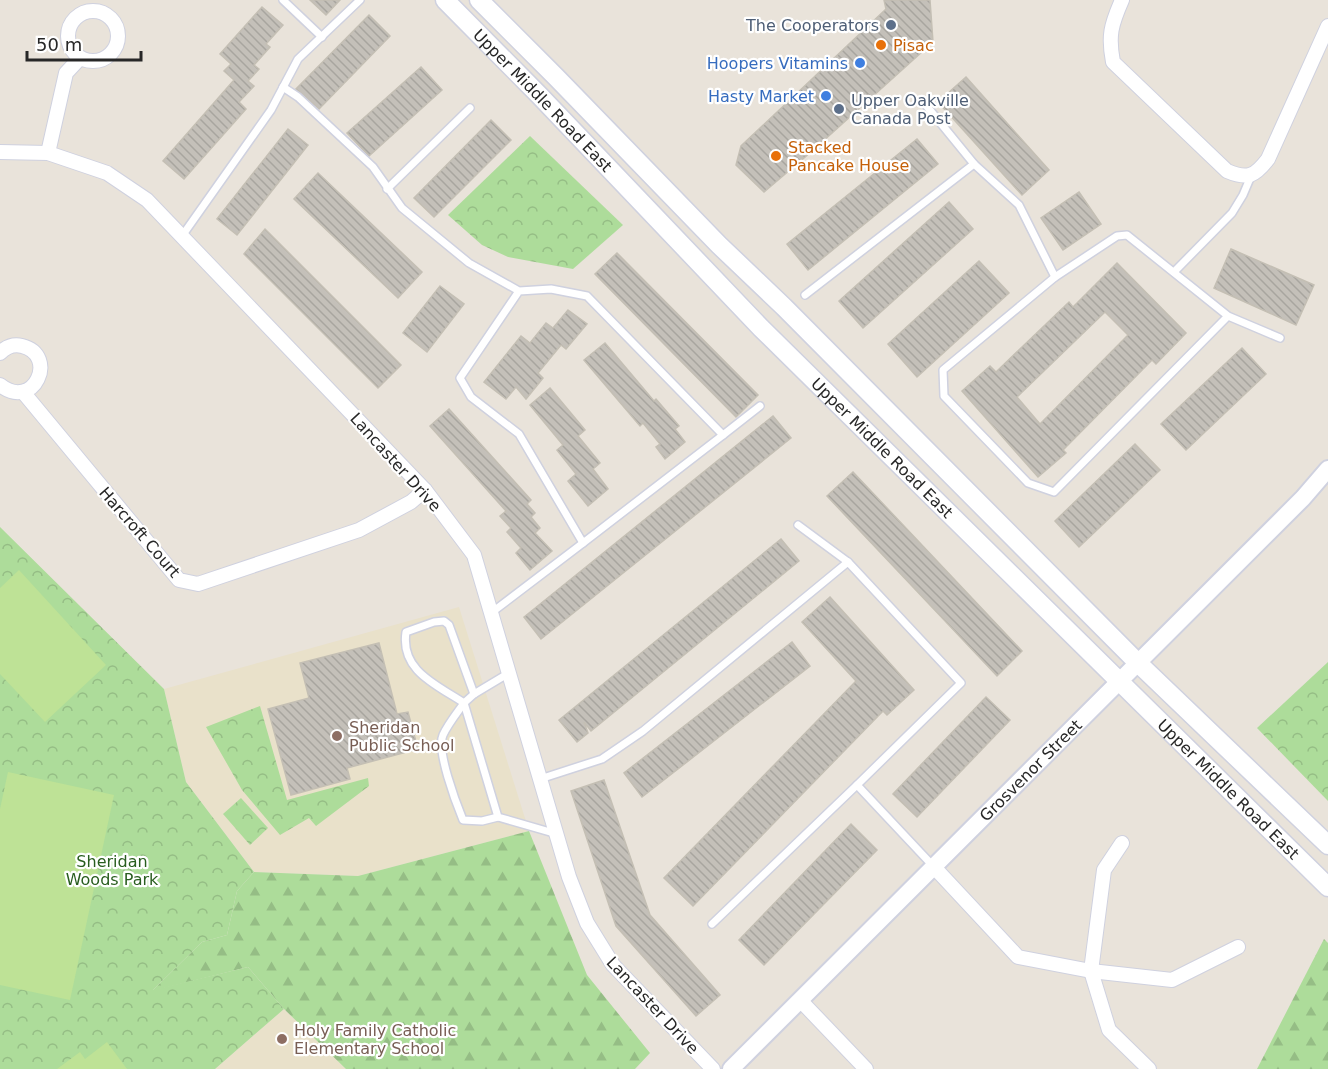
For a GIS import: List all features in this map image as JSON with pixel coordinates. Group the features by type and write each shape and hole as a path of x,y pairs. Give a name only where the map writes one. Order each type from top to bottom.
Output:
{"main road":[{"name":"Upper Middle Road East","path":"445,0 540,96 761,328 1328,887"},
{"name":"Upper Middle Road East","path":"479,0 719,245 784,307 1138,663 1328,844"}],"street":[{"path":"1122,0 1116,12 1109,42 1113,62 1227,171 1238,176 1251,176 1268,159 1328,26"},
{"path":"48,153 66,73 80,58"},
{"name":"Lancaster Drive","path":"0,153 48,153 107,173 147,200 425,490 474,555 569,877 587,923 613,965 713,1069"},
{"path":"0,353 9,346 24,346 36,355 40,370 39,377 30,389 22,392 7,390 0,385"},
{"name":"Harcroft Court","path":"22,392 178,580 198,584 359,530 411,502 425,490"},
{"name":"Grosvenor Street","path":"731,1069 1303,498 1328,469"},
{"path":"1122,843 1104,870 1091,971 1108,1030 1149,1069"},
{"path":"934,867 1018,957 1091,971 1172,980 1238,947"},
{"path":"800,1000 866,1069"}],"lane":[{"path":"283,0 322,37"},
{"path":"182,236 271,110 298,59 360,0"},
{"path":"283,87 297,97 373,167 402,208 470,263 519,291 551,289 587,296 723,435"},
{"path":"925,104 974,164 1019,205 1055,277"},
{"path":"387,189 470,108"},
{"path":"805,295 974,164"},
{"path":"1174,272 1232,213 1251,176"},
{"path":"1228,316 1054,492 1028,483 944,396 943,370 1055,277 1117,236 1127,234 1228,316 1280,338"},
{"path":"519,291 460,378 471,397 519,434 583,543"},
{"path":"491,613 760,406"},
{"path":"712,924 961,683 848,562 798,525"},
{"path":"540,779 602,759 643,731 848,562"},
{"path":"474,694 449,625 444,621 434,622 406,632 405,641 409,659 417,672 464,703 498,817"},
{"path":"509,674 474,694 464,703 442,735 441,744 445,766 463,820 482,821 498,817 556,834"},
{"path":"857,785 934,867"}],"shaded area":[{"name":"Sheridan Public School","path":"459,607 529,831 358,876 254,872 186,782 164,689"},
{"name":"Holy Family Catholic Elementary School","path":"284,1009 346,1069 215,1069"}],"green space":[{"path":"530,136 623,225 573,269 508,257 482,245 448,215"},
{"name":"Sheridan Woods Park","path":"0,527 164,689 186,782 254,872 237,891 227,935 202,942 153,990 248,967 284,1009 215,1069 0,1069"},
{"path":"19,570 106,665 45,722 0,674 0,588"},
{"path":"1328,662 1328,801 1257,728"},
{"path":"260,706 287,800 368,778 369,786 316,826 309,818 280,835 242,790 206,727"},
{"path":"8,772 114,795 70,1000 0,985 0,809"},
{"path":"241,798 268,828 250,845 223,814"},
{"path":"529,831 587,975 650,1053 635,1069 346,1069 284,1009 248,967 152,991 202,942 227,935 237,891 254,872 358,876"},
{"path":"1324,939 1328,943 1328,1069 1257,1069"},
{"path":"107,1042 127,1069 57,1069 80,1052 85,1059"}],"building":[{"path":"310,0 340,0 326,15"},
{"path":"884,0 930,0 933,42 764,192 736,165 741,146 886,9"},
{"path":"262,7 283,25 266,44 270,47 254,65 259,69 248,81 254,86 239,102 246,109 184,179 163,161 234,80 224,71 231,64 220,54"},
{"path":"369,15 390,36 319,109 296,89"},
{"path":"421,67 442,90 369,156 347,133"},
{"path":"966,77 1049,170 1022,195 938,102"},
{"path":"491,120 511,140 434,217 414,198"},
{"path":"288,129 308,145 237,235 217,219"},
{"path":"917,139 938,164 808,270 787,244"},
{"path":"318,173 422,272 398,298 294,199"},
{"path":"1079,192 1101,224 1063,250 1041,218"},
{"path":"949,202 973,229 863,328 839,301"},
{"path":"265,229 401,365 378,388 244,254"},
{"path":"1231,249 1314,285 1296,325 1214,288"},
{"path":"617,253 758,395 736,417 595,274"},
{"path":"979,261 1009,293 917,377 888,344"},
{"path":"1117,263 1186,333 1156,364 1152,360 1063,450 1066,453 1038,477 962,391 990,366 996,372 1069,302 1073,307","holes":["1105,312 1128,335 1040,424 1017,397"]},
{"path":"440,286 464,304 427,352 403,333"},
{"path":"568,310 587,324 566,349 561,345 538,373 543,378 526,399 516,387 506,399 484,382 521,336 530,343 546,323 553,328"},
{"path":"605,343 654,401 656,399 679,426 675,429 685,442 665,459 656,447 660,444 643,423 640,426 584,360"},
{"path":"1242,348 1266,374 1186,450 1161,424"},
{"path":"550,388 585,430 578,436 600,463 593,469 608,489 588,506 568,481 576,474 557,450 563,445 530,405"},
{"path":"449,409 531,500 527,504 535,513 531,517 540,528 535,533 552,551 530,570 516,553 521,548 507,532 511,528 500,516 506,511 430,426"},
{"path":"773,416 791,438 541,639 524,617"},
{"path":"1135,444 1160,470 1079,547 1055,521"},
{"path":"853,472 1022,651 997,676 827,496"},
{"path":"781,539 799,561 591,731 584,722 588,733 577,742 559,720"},
{"path":"830,597 914,690 887,715 883,711 693,906 664,878 856,681 802,622"},
{"path":"792,642 810,666 642,797 624,773"},
{"path":"379,643 397,714 408,712 418,749 347,768 350,779 291,795 268,709 309,698 300,663"},
{"path":"986,697 1010,720 917,817 893,794"},
{"path":"604,780 650,915 720,995 696,1016 616,926 571,791"},
{"path":"851,824 877,850 764,965 739,940"}],"place":[{"name":"The Cooperators","path":"891,25"},
{"name":"Pisac","path":"881,45"},
{"name":"Hoopers Vitamins","path":"860,63"},
{"name":"Hasty Market","path":"826,96"},
{"name":"Upper Oakville Canada Post","path":"839,109"},
{"name":"Stacked Pancake House","path":"776,156"},
{"name":"Sheridan Public School","path":"337,736"},
{"name":"Holy Family Catholic Elementary School","path":"282,1039"}]}
